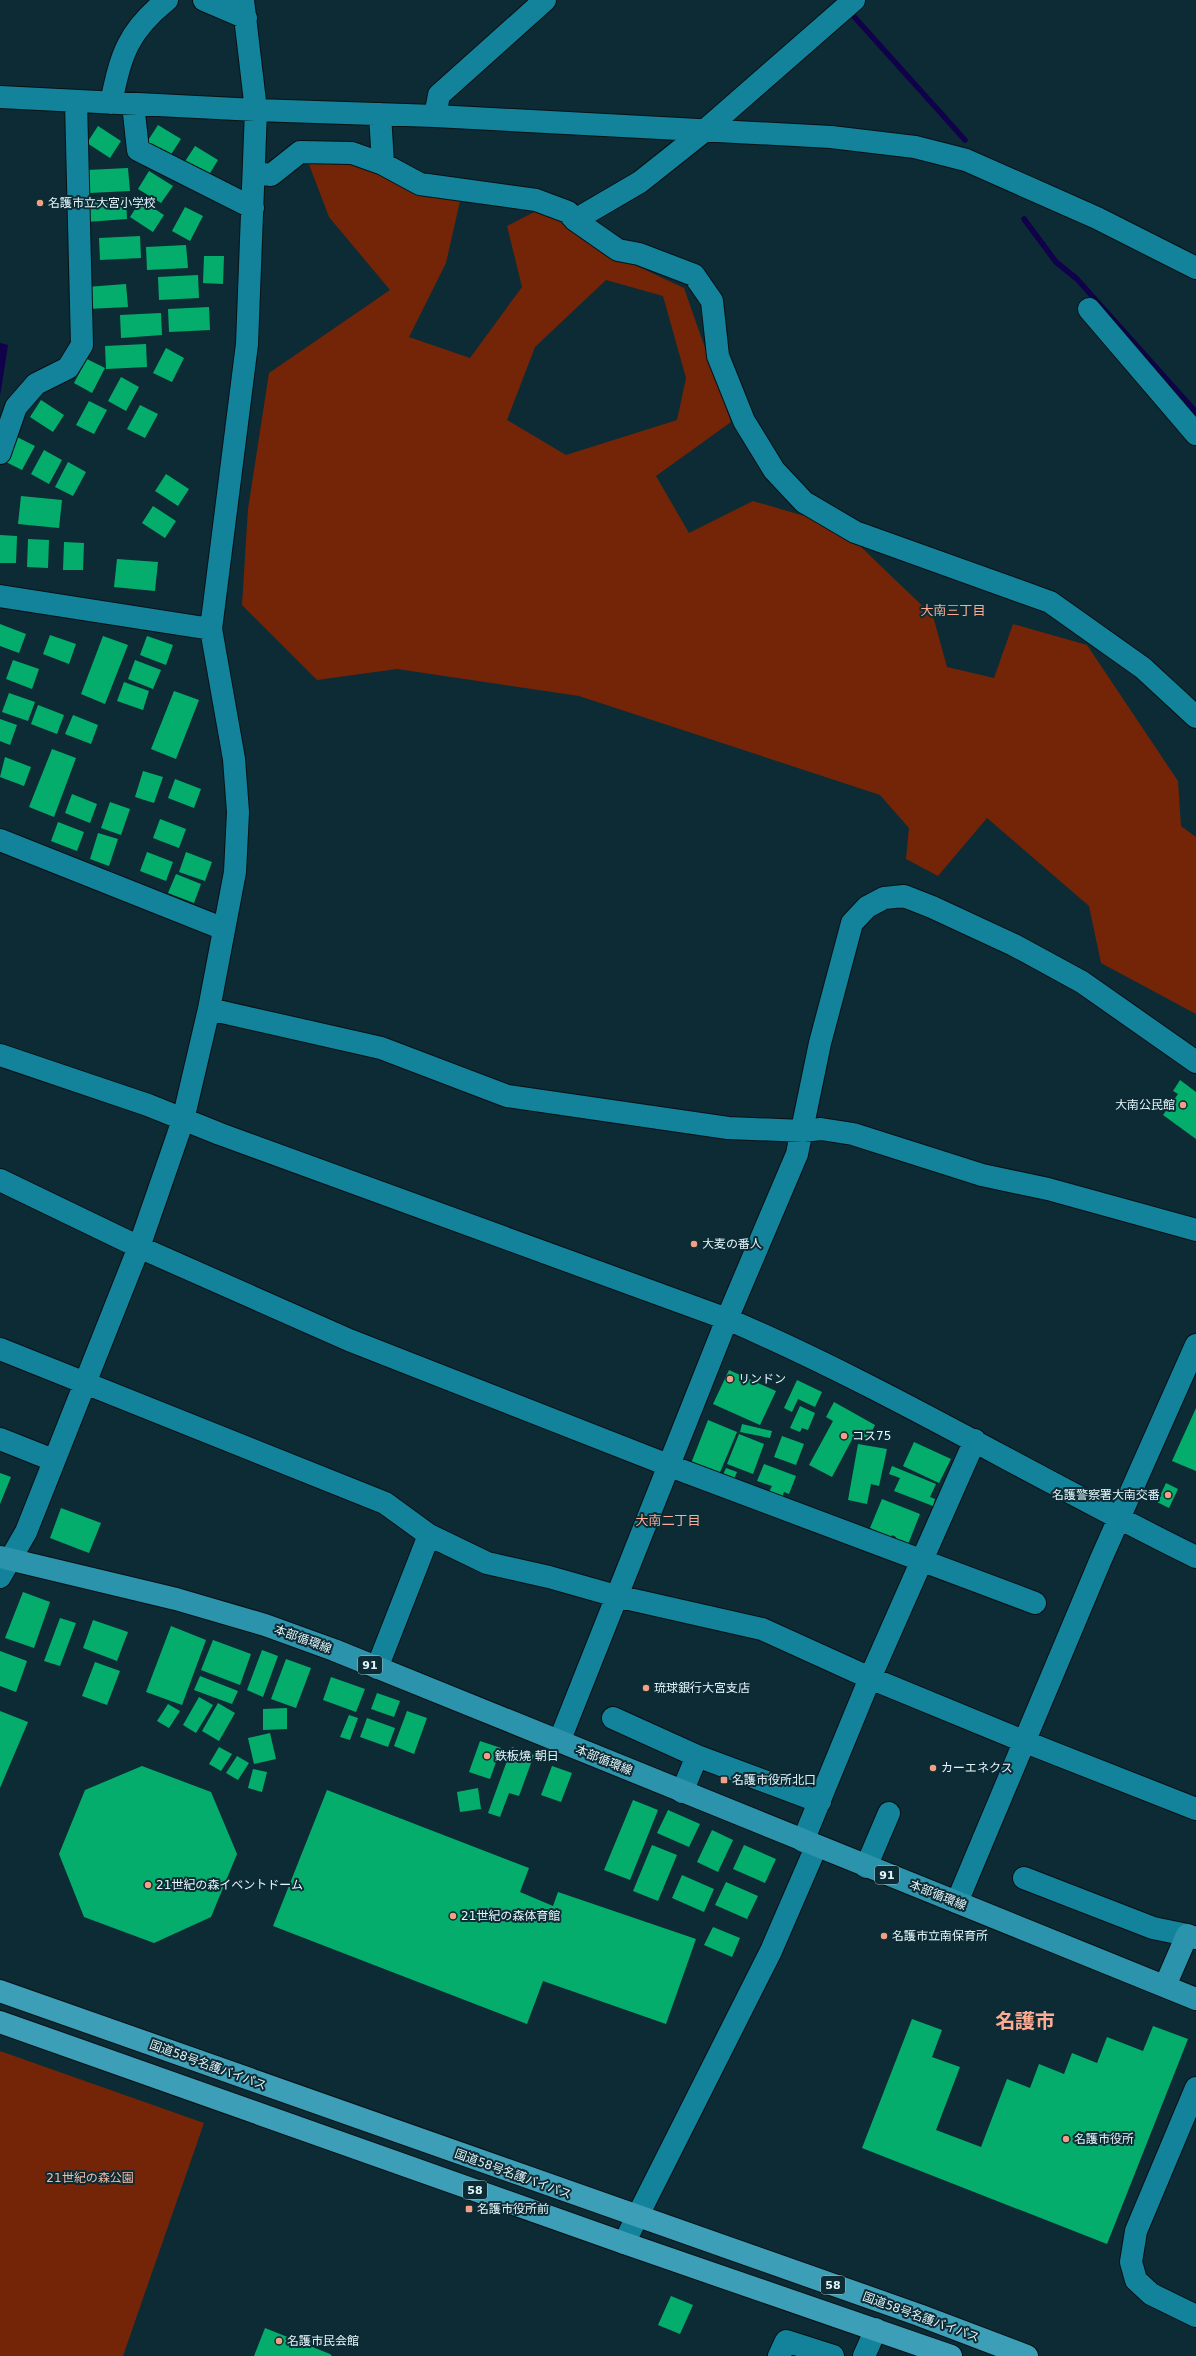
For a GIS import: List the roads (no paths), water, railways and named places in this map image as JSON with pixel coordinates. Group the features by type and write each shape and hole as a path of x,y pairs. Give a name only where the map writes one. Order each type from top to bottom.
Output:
{"highway":[{"name":"国道58号名護バイパス","path":"0,1991 919,2315 1027,2356"},
{"name":"58","path":"0,2022 624,2243 876,2329 950,2356"}],"main road":[{"name":"本部循環線","path":"3,1565 176,1599 265,1625 377,1668 1196,1999"},
{"path":"1165,1986 1192,1937"}],"street":[{"path":"111,103 120,61 132,35 149,14 167,0"},
{"path":"3,1565 26,1532 53,1460 86,1382 139,1247 183,1120 209,1009 235,872 238,812 228,716 216,666 211,629 247,344 256,110 244,9 204,0"},
{"path":"434,116 439,95 545,0"},
{"path":"575,220 640,182 703,132 848,5"},
{"path":"0,97 256,110 434,116 703,132 831,137 914,147 966,160 1097,218 1196,268"},
{"path":"0,453 16,407 36,384 68,368 82,345 76,102"},
{"path":"133,104 138,150 253,208"},
{"path":"380,114 383,164"},
{"path":"254,173 271,175 300,152 352,153 383,164 420,184 536,200 568,212 575,220 618,250 639,254 694,275 712,301 718,356 744,421 774,470 804,502 854,532 1050,602 1143,668 1196,717"},
{"path":"1089,309 1196,434"},
{"path":"0,596 211,629"},
{"path":"0,840 224,930"},
{"path":"559,1742 727,1319 797,1154 803,1131 820,1042 852,923 867,907 884,898 904,896 1014,945 1082,982 1196,1062"},
{"path":"209,1009 381,1048 507,1096 728,1128 803,1131 821,1129 852,1134 982,1175 1048,1189 1196,1230"},
{"path":"0,1055 148,1105 183,1120 727,1319 801,1351 975,1440 1118,1519 1196,1557"},
{"path":"0,1180 139,1247 349,1340 668,1466 1035,1603"},
{"path":"957,1902 1023,1741 1118,1519 1196,1345"},
{"path":"0,1349 385,1502 429,1535 487,1563 616,1596 762,1629 870,1678 1023,1741 1196,1809"},
{"path":"0,1439 53,1460"},
{"path":"624,2243 771,1951 810,1844 820,1802 870,1678 975,1440"},
{"path":"377,1668 429,1535"},
{"path":"613,1718 697,1756 820,1802"},
{"path":"682,1792 697,1756"},
{"path":"866,1866 889,1813"},
{"path":"1024,1878 1153,1928 1192,1937"},
{"path":"1196,2088 1136,2231 1131,2262 1136,2280 1151,2294 1196,2316"},
{"path":"864,2356 876,2329"},
{"path":"778,2356 786,2341 833,2356"}],"waterway":[{"path":"849,11 965,140"},
{"path":"1024,219 1056,262 1077,279 1196,412"}],"place":[{"name":"名護市立大宮小学校","path":"40,203"},
{"name":"大南公民館","path":"1183,1105"},
{"name":"大麦の番人","path":"694,1244"},
{"name":"リンドン","path":"730,1379"},
{"name":"コス75","path":"844,1436"},
{"name":"名護警察署大南交番","path":"1168,1495"},
{"name":"琉球銀行大宮支店","path":"646,1688"},
{"name":"鉄板燒 朝日","path":"487,1756"},
{"name":"カーエネクス","path":"933,1768"},
{"name":"名護市役所北口","path":"724,1780"},
{"name":"21世紀の森イベントドーム","path":"148,1885"},
{"name":"21世紀の森体育館","path":"453,1916"},
{"name":"名護市立南保育所","path":"884,1936"},
{"name":"名護市役所","path":"1066,2139"},
{"name":"名護市役所前","path":"469,2209"},
{"name":"名護市民会館","path":"279,2341"}],"district":[{"name":"大南三丁目","path":"953,610"},
{"name":"大南二丁目","path":"668,1520"},
{"name":"名護市","path":"1025,2021"}],"park label":[{"name":"21世紀の森公園","path":"90,2178"}]}
